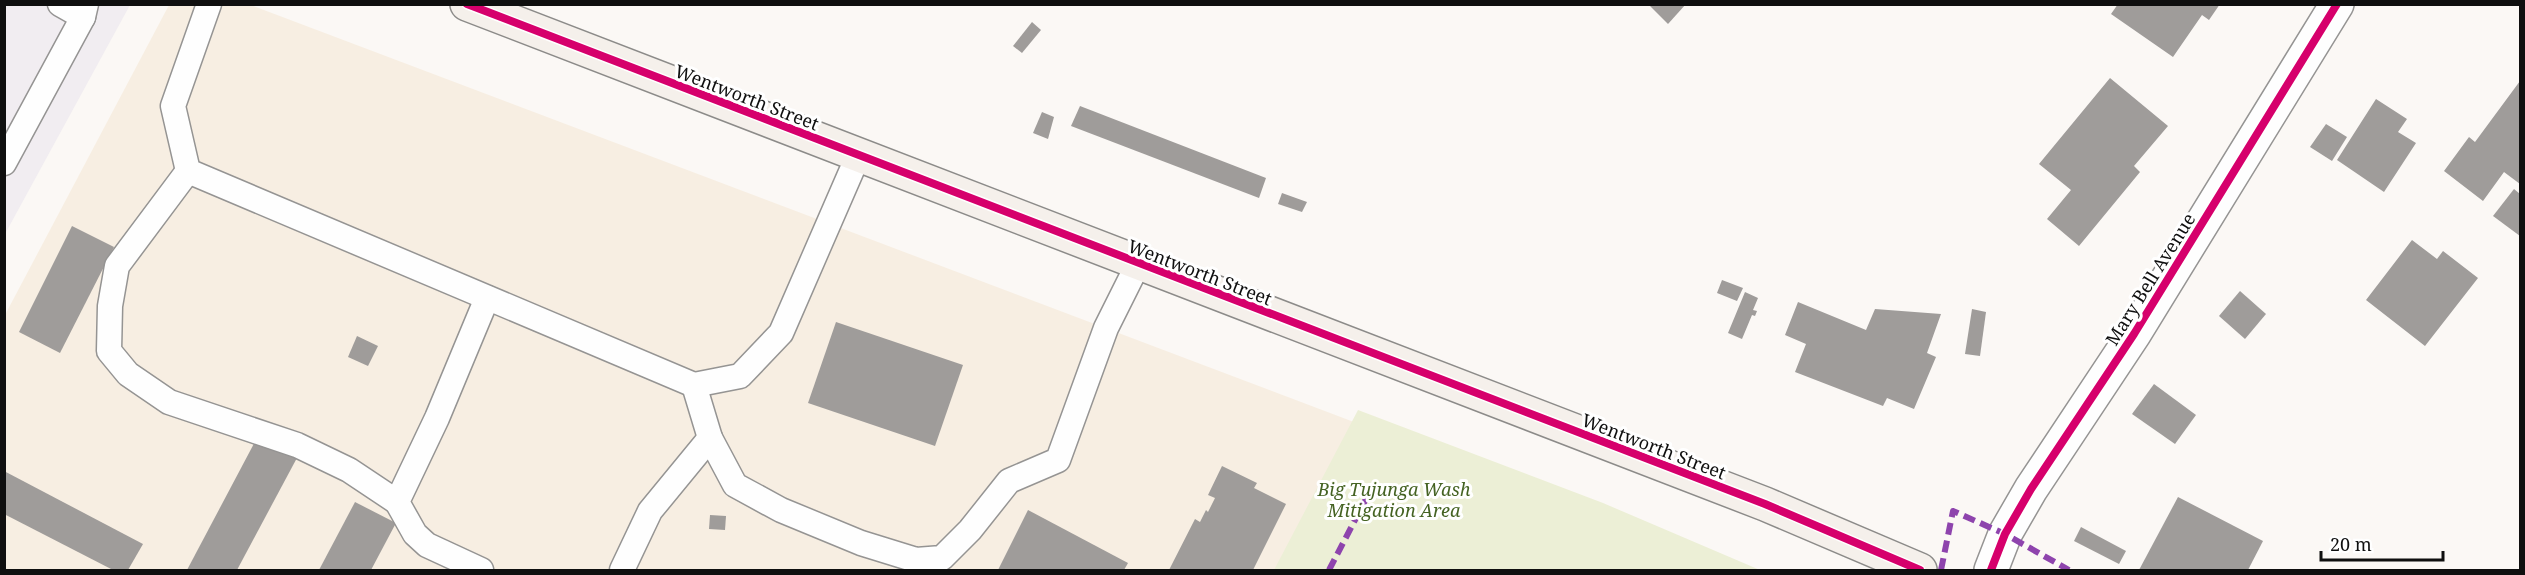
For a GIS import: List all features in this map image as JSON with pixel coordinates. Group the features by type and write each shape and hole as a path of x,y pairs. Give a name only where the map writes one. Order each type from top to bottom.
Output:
{"main road":[{"name":"Wentworth Street","path":"467,4 1765,504 1920,570"}],"street":[{"name":"Mary Bell Avenue","path":"1991,570 2005,534 2031,489 2134,334 2337,4"}],"lane":[{"path":"4,164 85,11 60,4"},
{"path":"209,4 173,106 188,171 117,266 110,306 109,351 128,374 169,402 297,445 349,470 397,502 414,534 427,545 481,570"},
{"path":"188,171 694,385 740,376 781,333 858,156"},
{"path":"694,385 710,438 735,485 781,510 861,543 916,561 942,558 970,530 1009,481 1058,460 1106,328 1138,264"},
{"path":"397,502 437,418 487,298"},
{"path":"622,570 650,511 710,438"}],"shaded area":[{"path":"5,5 130,5 5,234"},
{"path":"169,5 251,5 1375,430 1296,570 5,570 5,315"}],"green space":[{"name":"Big Tujunga Wash Mitigation Area","path":"1358,410 1603,503 1760,570 1274,570"}],"building":[{"path":"1648,4 1686,4 1668,24"},
{"path":"2118,4 2220,4 2209,20 2202,15 2173,57 2111,14"},
{"path":"1032,22 1041,30 1022,53 1013,46"},
{"path":"2110,78 2168,126 2134,166 2140,172 2079,246 2047,219 2071,190 2039,164"},
{"path":"2520,81 2520,184 2504,172 2483,201 2444,171 2469,137 2475,142"},
{"path":"2376,99 2407,119 2398,132 2416,143 2384,192 2337,160"},
{"path":"1080,106 1266,178 1259,198 1071,126"},
{"path":"1042,112 1054,117 1048,139 1033,133"},
{"path":"2326,124 2347,137 2332,161 2310,147"},
{"path":"2514,189 2520,194 2520,236 2493,216"},
{"path":"1282,193 1307,202 1302,212 1278,204"},
{"path":"72,226 114,247 60,353 19,332"},
{"path":"2412,240 2437,259 2443,251 2478,278 2425,346 2366,300"},
{"path":"1722,280 1743,288 1737,301 1717,293"},
{"path":"2240,291 2266,314 2245,339 2219,316"},
{"path":"1745,292 1758,298 1753,310 1757,311 1755,316 1752,315 1742,339 1728,333"},
{"path":"1798,302 1866,330 1875,309 1941,314 1927,353 1936,357 1914,409 1887,398 1883,406 1795,372 1806,344 1785,335"},
{"path":"1972,309 1986,312 1980,356 1965,354"},
{"path":"836,322 963,365 935,446 808,403"},
{"path":"357,336 378,346 368,366 348,357"},
{"path":"2154,384 2196,415 2175,444 2132,414"},
{"path":"258,436 298,456 237,570 187,570"},
{"path":"1222,466 1257,483 1254,488 1286,504 1253,570 1169,570 1195,519 1200,522 1206,510 1208,512 1215,498 1208,495"},
{"path":"4,471 143,544 128,570 113,570 4,514"},
{"path":"2178,497 2263,541 2248,570 2139,570"},
{"path":"355,502 396,523 371,570 319,570"},
{"path":"1028,510 1128,563 1124,570 998,570"},
{"path":"710,515 726,516 725,530 709,529"},
{"path":"2081,527 2126,551 2119,564 2074,541"}],"marked path":[{"path":"1329,570 1367,497"},
{"path":"1941,570 1953,511 2005,534 2069,570"}],"cycle path":[{"path":"467,4 1765,504 1920,570"},
{"path":"1991,570 2005,534 2031,489 2134,334 2337,4"}]}
